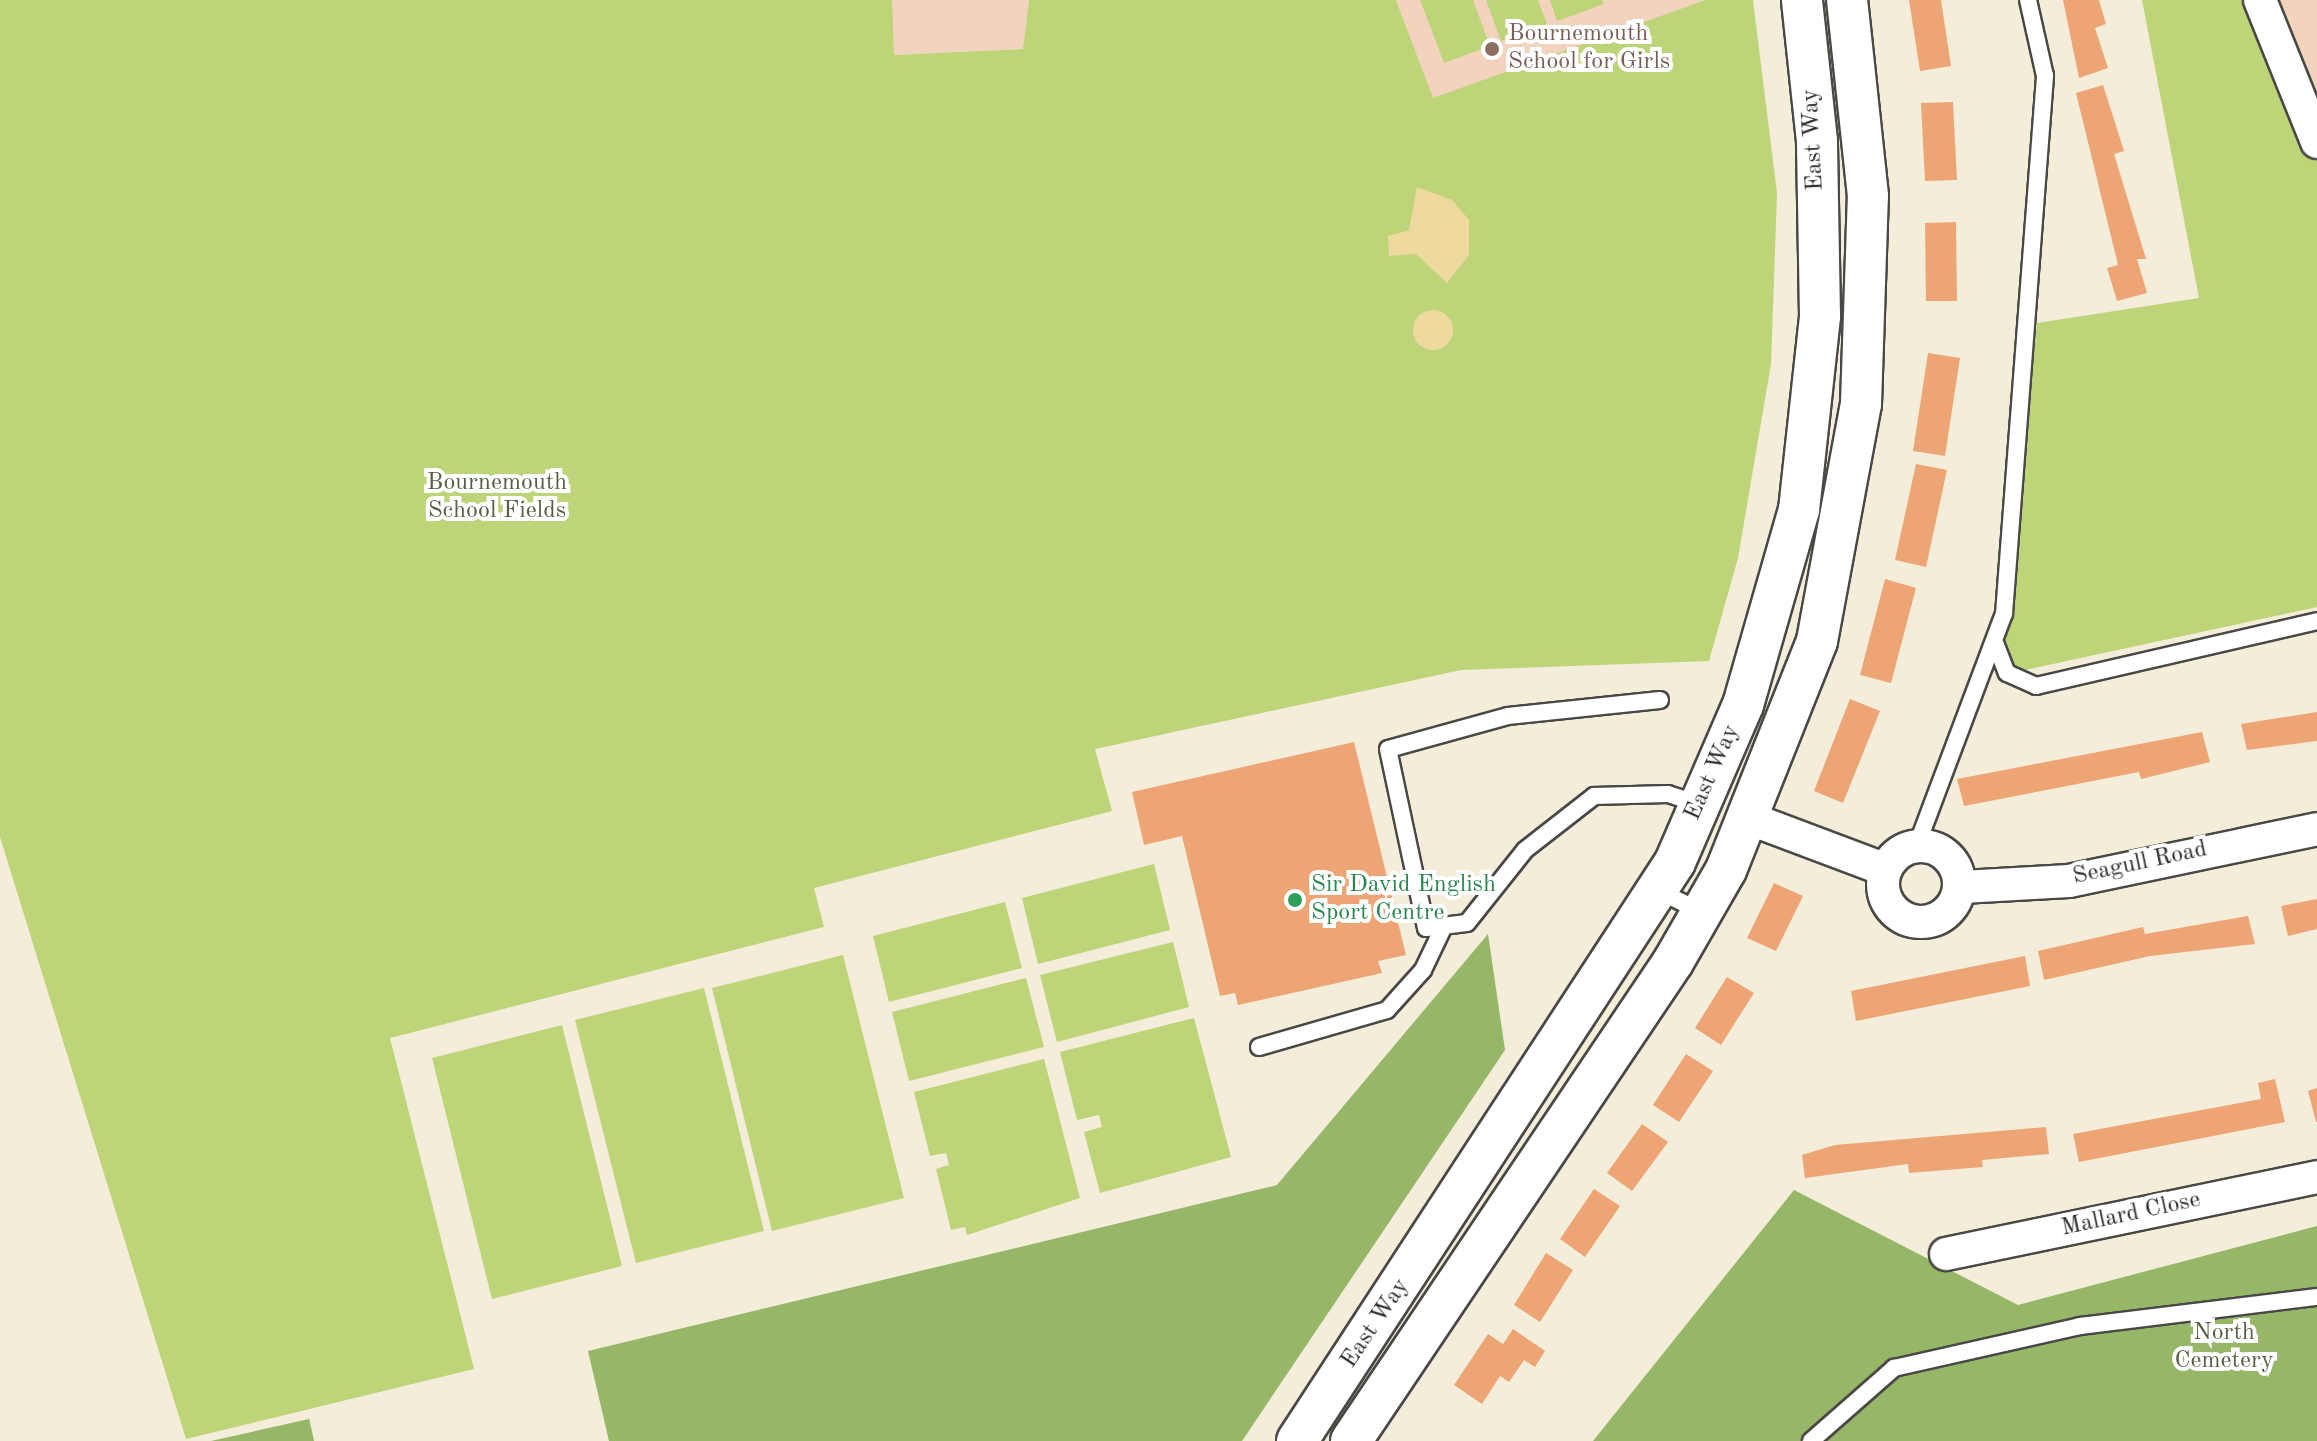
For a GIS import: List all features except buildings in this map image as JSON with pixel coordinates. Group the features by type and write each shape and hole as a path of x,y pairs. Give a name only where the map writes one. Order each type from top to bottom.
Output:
{"street":[{"name":"East Way","path":"1351,1441 1702,912 1748,818 1799,510 1820,316 1817,141 1802,0"},
{"name":"East Way","path":"1297,1441 1657,890 1699,804 1817,641 1861,404 1868,196 1847,0"},
{"path":"2260,0 2317,142"},
{"path":"1748,818 1886,870"},
{"name":"Seagull Road","path":"1962,887 2069,881 2317,829"},
{"path":"1917,845 1949,856 1962,887 1944,914 1910,921 1884,898 1886,870 1901,849 1917,845"},
{"name":"Mallard Close","path":"1946,1254 2317,1177"}],"lane":[{"path":"1917,845 1996,643 2045,76 2028,0"},
{"path":"1996,643 2007,673 2036,686 2317,621"},
{"path":"1660,700 1508,716 1388,749 1426,928 1467,923 1525,850 1575,805 1615,791 1699,804"},
{"path":"1657,890 1702,912"},
{"path":"1259,1047 1387,1010 1423,970 1444,926"},
{"path":"1811,1441 1894,1368 2080,1326 2317,1297"}],"shaded area":[{"path":"892,0 1029,0 1024,49 893,55"},
{"name":"Bournemouth School for Girls","path":"1396,0 1705,0 1433,99"},
{"path":"2260,0 2317,0 2317,142"}],"green space":[{"name":"Bournemouth School Fields","path":"0,0 892,0 894,55 1023,49 1029,0 1396,0 1433,98 1705,0 1753,0 1777,193 1771,364 1738,558 1709,661 1461,670 1095,749 1112,811 814,888 824,927 390,1038 474,1369 186,1439 0,837"},
{"path":"1420,0 1473,0 1490,46 1444,63"},
{"path":"1486,0 1538,0 1547,24 1501,41"},
{"path":"1550,0 1602,0 1604,4 1557,21"},
{"path":"2142,0 2260,0 2317,142 2317,607 2025,670 2013,665 2004,638 2037,323 2199,298"},
{"path":"1154,864 1170,930 1038,964 1022,898"},
{"path":"1005,902 1022,968 889,1002 873,936"},
{"path":"1488,934 1505,1050 1242,1441 609,1441 588,1351 1277,1185"},
{"path":"1173,942 1189,1007 1057,1042 1040,975"},
{"path":"843,955 904,1198 772,1231 712,988"},
{"path":"1026,978 1044,1047 909,1081 892,1012"},
{"path":"704,988 764,1231 636,1263 575,1020"},
{"path":"1194,1018 1231,1157 1100,1193 1084,1132 1102,1127 1099,1115 1077,1120 1060,1052"},
{"path":"562,1025 622,1266 492,1299 432,1058"},
{"path":"1044,1059 1080,1198 967,1235 965,1227 951,1230 936,1169 949,1165 946,1153 930,1156 914,1092"},
{"name":"North Cemetery","path":"1794,1190 2018,1305 2317,1226 2317,1441 1593,1441"},
{"path":"309,1419 314,1441 211,1441"}],"sand":[{"path":"1417,187 1452,200 1469,220 1469,255 1447,283 1416,254 1389,256 1388,236 1409,230"},
{"path":"1433,310 1447,316 1453,330 1447,344 1433,350 1419,344 1413,330 1419,316"}],"place":[{"name":"Bournemouth School for Girls","path":"1492,49"},
{"name":"Sir David English Sport Centre","path":"1295,900"}]}
